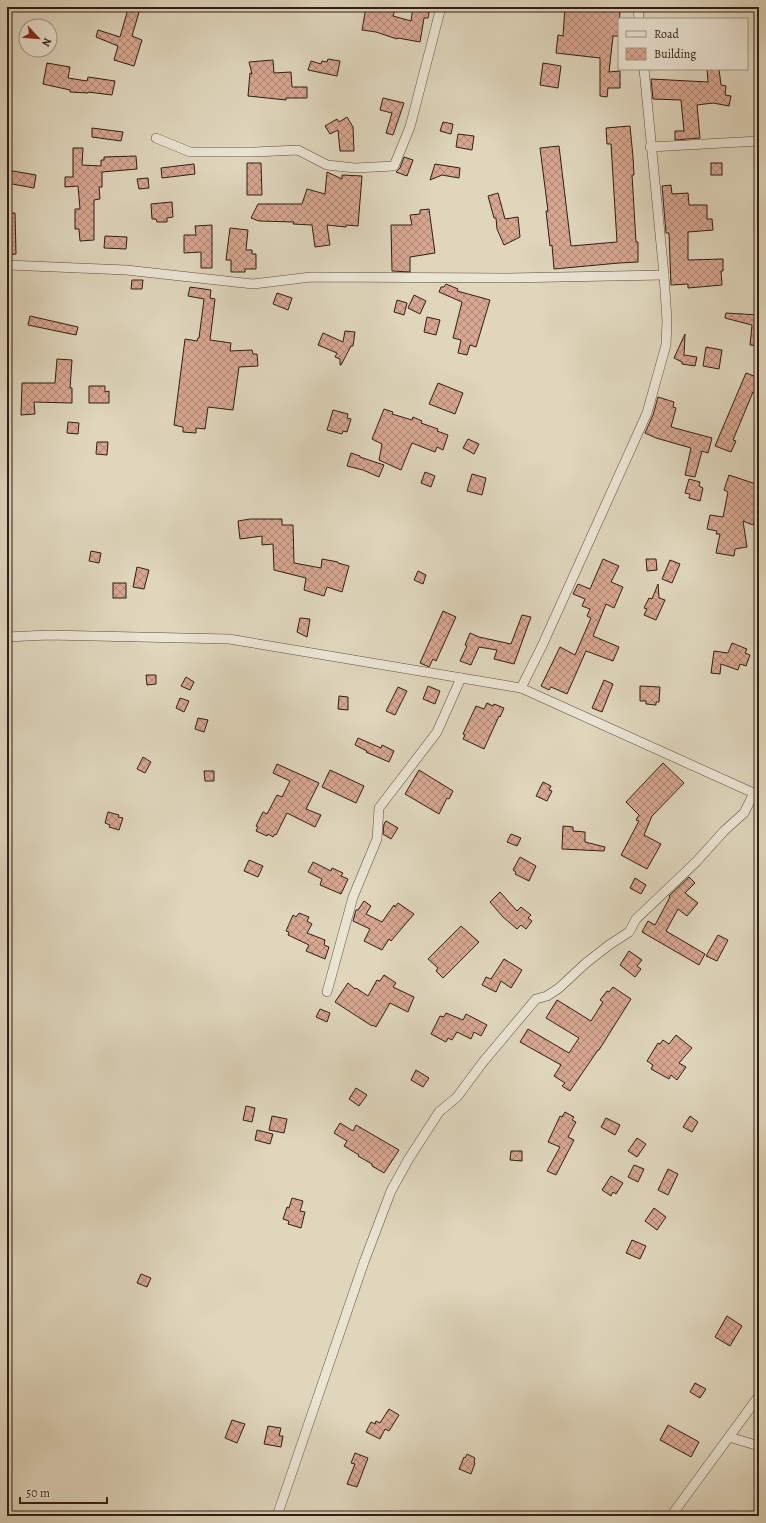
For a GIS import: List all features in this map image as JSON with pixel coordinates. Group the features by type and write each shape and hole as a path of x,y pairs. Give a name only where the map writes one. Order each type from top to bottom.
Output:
{"street":[{"path":"156,138 190,152 255,152 298,150 327,166 355,168 394,166 410,127 441,7"},
{"path":"638,7 639,18"},
{"path":"521,688 542,646 647,413 666,345 667,321 664,275 650,147 644,70"},
{"path":"650,147 759,141"},
{"path":"7,264 126,270 253,284 311,277 508,278 664,275"},
{"path":"7,637 48,635 229,639 521,688 757,794 744,812 724,831 696,862 636,919 629,932 586,963 559,988 547,996 536,999 483,1062 457,1097 439,1112 435,1118 408,1160 391,1191 364,1262 277,1516"},
{"path":"327,992 352,897 377,839 379,808 437,732 461,678"},
{"path":"671,1516 759,1396"},
{"path":"729,1437 759,1446"}],"building":[{"path":"366,7 396,7 393,16 411,21 413,7 430,7 428,18 424,18 420,42 397,39 376,32 362,30"},
{"path":"565,7 609,10 609,7 620,7 620,18 618,18 618,36 613,36 609,72 620,71 620,88 608,88 607,97 600,96 600,58 556,53 558,35 563,36"},
{"path":"128,9 139,12 132,36 142,40 134,66 114,60 118,46 96,37 98,30 120,37"},
{"path":"328,59 340,61 337,76 308,70 311,61 321,64 322,61 327,62"},
{"path":"273,60 274,73 291,72 292,87 307,87 307,98 286,98 286,100 248,96 250,73 252,74 249,62"},
{"path":"47,63 70,67 68,78 87,81 88,77 115,81 112,95 88,92 70,92 70,90 43,84"},
{"path":"543,63 561,66 558,88 540,85"},
{"path":"707,70 719,70 721,85 726,86 725,95 731,96 729,106 713,103 697,105 700,138 675,140 675,131 684,131 681,100 653,99 651,79 708,82"},
{"path":"383,98 404,103 393,135 386,133 392,113 380,110"},
{"path":"347,117 353,127 354,151 340,151 338,130 330,134 325,126 337,119 339,122"},
{"path":"443,122 453,124 451,134 440,131"},
{"path":"630,126 638,262 554,269 552,245 550,246 546,211 548,211 540,148 559,146 571,246 617,242 611,144 607,144 606,128"},
{"path":"92,128 123,132 121,141 92,137"},
{"path":"458,134 474,136 472,150 456,147"},
{"path":"73,148 83,148 82,165 101,166 101,160 104,160 104,157 136,156 137,169 102,172 102,187 99,187 100,199 94,200 94,240 80,241 79,229 75,229 75,209 80,209 78,186 65,187 65,177 73,177"},
{"path":"404,157 413,160 407,176 396,172 400,168"},
{"path":"247,163 261,163 262,195 247,195"},
{"path":"711,163 722,163 722,175 711,175"},
{"path":"194,164 195,174 162,178 161,168"},
{"path":"435,164 460,168 459,178 442,175 430,180"},
{"path":"7,170 36,175 34,188 7,183"},
{"path":"327,172 342,179 342,175 362,176 358,226 346,225 346,227 327,225 330,245 315,247 312,225 293,224 294,222 259,221 251,218 258,204 302,204 307,189 325,194"},
{"path":"148,178 149,188 139,189 137,179"},
{"path":"671,185 672,194 688,193 689,205 707,205 707,219 712,219 713,230 688,232 688,260 723,259 723,271 721,271 722,285 688,288 688,284 671,285 669,233 666,233 662,186"},
{"path":"498,193 505,219 518,217 520,237 504,245 497,229 496,218 494,218 488,196"},
{"path":"172,202 173,217 167,218 167,222 157,222 156,219 152,219 151,204"},
{"path":"429,209 435,253 410,257 410,272 392,271 391,225 412,225 410,215 420,214 420,210"},
{"path":"7,213 15,213 16,254 7,255"},
{"path":"212,225 212,268 201,268 201,252 184,253 184,235 196,235 195,226"},
{"path":"230,228 248,230 246,250 252,250 252,254 256,254 256,269 245,269 245,272 231,272 231,260 226,260"},
{"path":"105,236 127,237 126,249 104,248"},
{"path":"132,280 143,280 142,289 131,289"},
{"path":"446,284 458,289 457,291 490,300 476,347 470,345 467,355 458,353 461,340 453,338 462,302 439,292 441,287 444,287"},
{"path":"190,287 211,290 210,298 215,299 210,340 231,343 230,351 252,350 253,354 257,354 258,366 239,367 233,410 208,407 205,429 196,428 196,433 183,432 183,427 174,425 185,339 197,341 199,338 204,299 188,296"},
{"path":"277,293 292,298 288,310 273,304"},
{"path":"414,295 426,301 420,314 408,308"},
{"path":"397,300 407,303 404,315 394,312"},
{"path":"726,313 759,315 759,346 750,345 752,325 725,318"},
{"path":"30,316 78,327 76,335 28,325"},
{"path":"427,317 440,320 436,335 424,332"},
{"path":"345,331 355,332 353,346 351,346 340,365 340,359 335,357 337,353 318,345 323,333 343,342"},
{"path":"685,334 684,355 697,357 695,366 682,364 682,362 674,358"},
{"path":"706,347 722,350 719,369 703,366"},
{"path":"57,359 72,360 70,388 72,388 72,403 34,402 35,414 21,415 22,383 55,383"},
{"path":"746,373 759,378 759,383 755,393 753,392 733,440 736,441 731,452 715,446"},
{"path":"438,383 463,393 455,414 429,404"},
{"path":"89,386 105,386 105,392 109,391 109,403 89,403"},
{"path":"658,397 674,402 673,407 676,408 671,427 712,438 708,453 702,451 695,477 685,475 691,448 656,438 645,433 653,415"},
{"path":"384,409 393,412 392,414 412,420 413,417 422,421 421,423 438,429 437,431 448,435 443,450 437,447 435,452 412,443 401,470 379,460 382,444 372,439"},
{"path":"333,410 348,414 347,418 351,419 347,432 343,431 342,434 327,430"},
{"path":"68,422 79,423 78,434 67,433"},
{"path":"468,439 479,444 474,454 463,448"},
{"path":"97,442 108,442 107,455 96,454"},
{"path":"351,453 384,465 379,477 363,470 347,466"},
{"path":"425,472 435,476 431,487 421,483"},
{"path":"472,474 486,478 482,495 467,491"},
{"path":"729,475 759,485 759,510 753,525 743,521 747,547 735,549 734,556 716,553 720,534 716,534 717,531 707,529 710,515 723,517 728,492 724,490"},
{"path":"689,479 700,482 699,486 703,488 700,501 689,498 690,494 685,493"},
{"path":"250,519 282,519 282,525 293,525 294,563 321,568 322,559 349,566 342,592 327,587 324,596 304,590 306,578 274,570 273,544 262,545 262,536 240,539 238,521"},
{"path":"91,551 101,553 99,563 89,561"},
{"path":"603,559 619,566 611,582 623,587 614,608 606,604 593,636 619,647 613,661 586,651 567,694 551,687 549,690 541,686 560,647 575,655 591,618 587,616 590,609 582,606 585,599 573,594 578,584 590,589"},
{"path":"646,559 656,559 657,570 647,571"},
{"path":"670,560 680,564 672,583 662,579"},
{"path":"137,567 149,570 144,589 133,587"},
{"path":"418,571 426,575 423,584 414,580"},
{"path":"113,583 126,583 126,598 113,598"},
{"path":"658,584 659,598 665,600 656,620 644,615 647,609 644,608 649,598 652,599"},
{"path":"443,611 456,617 436,661 433,659 429,667 420,663"},
{"path":"522,615 531,617 514,664 494,659 497,650 479,647 471,665 460,661 467,646 465,645 470,633 479,637 511,644"},
{"path":"300,618 310,619 307,637 297,632"},
{"path":"732,643 747,649 745,653 750,655 746,666 740,664 738,670 721,664 720,674 711,673 714,651 728,653"},
{"path":"146,675 156,675 156,684 147,685"},
{"path":"186,677 194,682 190,690 181,686"},
{"path":"604,680 613,684 602,712 592,708"},
{"path":"428,686 440,691 435,704 423,699"},
{"path":"640,686 660,687 659,702 656,702 656,705 646,704 646,701 640,701"},
{"path":"398,687 407,691 395,715 386,711"},
{"path":"339,696 348,697 348,710 338,709"},
{"path":"180,698 189,701 184,712 176,708"},
{"path":"487,703 504,708 484,749 463,739 465,735 463,734 476,706 484,709"},
{"path":"198,718 208,720 204,732 195,729"},
{"path":"358,738 381,748 382,745 394,751 389,762 366,752 367,751 355,745"},
{"path":"143,757 151,762 145,773 137,769"},
{"path":"663,763 684,783 652,816 644,835 661,844 647,869 621,855 639,821 636,820 639,815 626,802"},
{"path":"277,764 319,783 306,809 321,815 315,827 287,813 276,835 275,834 273,837 256,831 258,827 256,826 263,812 267,814 277,795 282,797 290,781 273,773"},
{"path":"330,770 364,786 356,803 322,787"},
{"path":"419,770 453,791 449,799 447,798 439,814 405,794"},
{"path":"204,771 214,771 214,781 205,781"},
{"path":"543,782 551,786 549,790 552,791 547,801 536,796"},
{"path":"108,812 119,815 118,817 123,818 119,830 109,827 110,825 105,823"},
{"path":"386,821 398,828 391,839 383,834 384,824"},
{"path":"563,826 573,827 573,831 585,832 585,842 605,847 604,851 562,849"},
{"path":"511,834 521,838 517,846 507,842"},
{"path":"520,857 536,866 529,881 515,874 516,872 513,870"},
{"path":"249,860 263,866 258,877 244,871"},
{"path":"313,862 331,871 332,868 343,873 341,876 348,879 341,894 320,885 322,879 308,872"},
{"path":"689,877 695,883 685,893 698,903 687,916 678,909 666,931 705,954 699,965 642,932 648,921 655,925 670,897 669,896"},
{"path":"635,878 646,885 641,894 630,888"},
{"path":"500,892 517,911 521,907 531,915 528,918 532,921 526,929 521,925 517,929 503,917 490,902"},
{"path":"364,901 371,906 366,914 382,922 394,905 395,907 398,903 414,914 391,941 389,939 382,950 364,941 370,929 353,921 356,910 358,910"},
{"path":"299,913 309,917 307,921 312,924 307,933 325,940 324,945 329,947 325,959 306,951 309,945 288,935 289,932 286,931 293,915 296,917"},
{"path":"461,926 479,942 443,978 436,971 438,968 428,959"},
{"path":"718,935 728,940 717,961 706,956"},
{"path":"629,951 642,960 637,966 641,969 635,977 620,965"},
{"path":"504,959 522,970 511,988 501,981 496,992 482,985 486,977 491,979"},
{"path":"384,975 396,983 393,987 414,997 408,1012 390,1003 376,1027 373,1025 372,1026 335,1002 348,983 355,989 356,988 368,996 377,980 380,981"},
{"path":"613,987 631,999 599,1050 570,1091 562,1086 565,1083 554,1076 561,1065 520,1042 528,1029 569,1053 579,1038 546,1018 557,1000 591,1021 603,1002 600,1000 607,991 609,992"},
{"path":"320,1009 330,1013 327,1022 316,1017"},
{"path":"446,1013 463,1020 466,1014 487,1025 481,1036 474,1032 471,1039 457,1032 452,1040 448,1038 446,1042 431,1034 440,1016 444,1017"},
{"path":"676,1035 692,1048 679,1063 686,1067 677,1080 671,1075 669,1079 651,1069 653,1065 647,1061 658,1043 660,1044 663,1040 669,1044"},
{"path":"416,1070 429,1078 423,1087 411,1080"},
{"path":"356,1088 367,1095 359,1106 349,1099"},
{"path":"246,1106 255,1108 252,1122 243,1120"},
{"path":"565,1112 574,1117 572,1120 576,1122 568,1137 574,1140 556,1175 547,1171 560,1147 548,1142 560,1116 562,1117"},
{"path":"272,1116 287,1119 284,1133 269,1130"},
{"path":"690,1116 698,1122 692,1132 683,1127"},
{"path":"606,1118 620,1125 615,1135 601,1127"},
{"path":"340,1123 353,1131 356,1125 399,1150 384,1173 344,1146 347,1141 334,1133"},
{"path":"257,1130 273,1134 270,1144 255,1140"},
{"path":"637,1138 646,1144 637,1157 628,1151"},
{"path":"511,1151 522,1151 522,1161 510,1160"},
{"path":"634,1165 644,1169 638,1182 628,1177"},
{"path":"668,1169 678,1174 668,1195 658,1190"},
{"path":"611,1176 623,1183 616,1194 613,1192 611,1196 602,1190"},
{"path":"292,1198 303,1201 300,1211 305,1212 301,1228 288,1224 289,1221 283,1219"},
{"path":"654,1208 666,1217 657,1230 645,1221"},
{"path":"632,1240 646,1246 640,1259 626,1253"},
{"path":"141,1274 151,1278 147,1287 137,1283"},
{"path":"727,1316 742,1326 730,1346 715,1337"},
{"path":"695,1383 706,1389 700,1398 690,1392"},
{"path":"389,1409 399,1415 389,1431 385,1429 380,1439 366,1432 371,1422 375,1424 376,1421 380,1423"},
{"path":"232,1420 245,1424 237,1443 225,1438"},
{"path":"668,1425 699,1442 691,1457 660,1440"},
{"path":"268,1426 281,1428 279,1436 283,1436 281,1447 264,1444"},
{"path":"355,1453 368,1458 357,1487 347,1484 355,1464 351,1463"},
{"path":"467,1454 475,1458 475,1463 471,1474 459,1469 464,1457 465,1458"}]}
